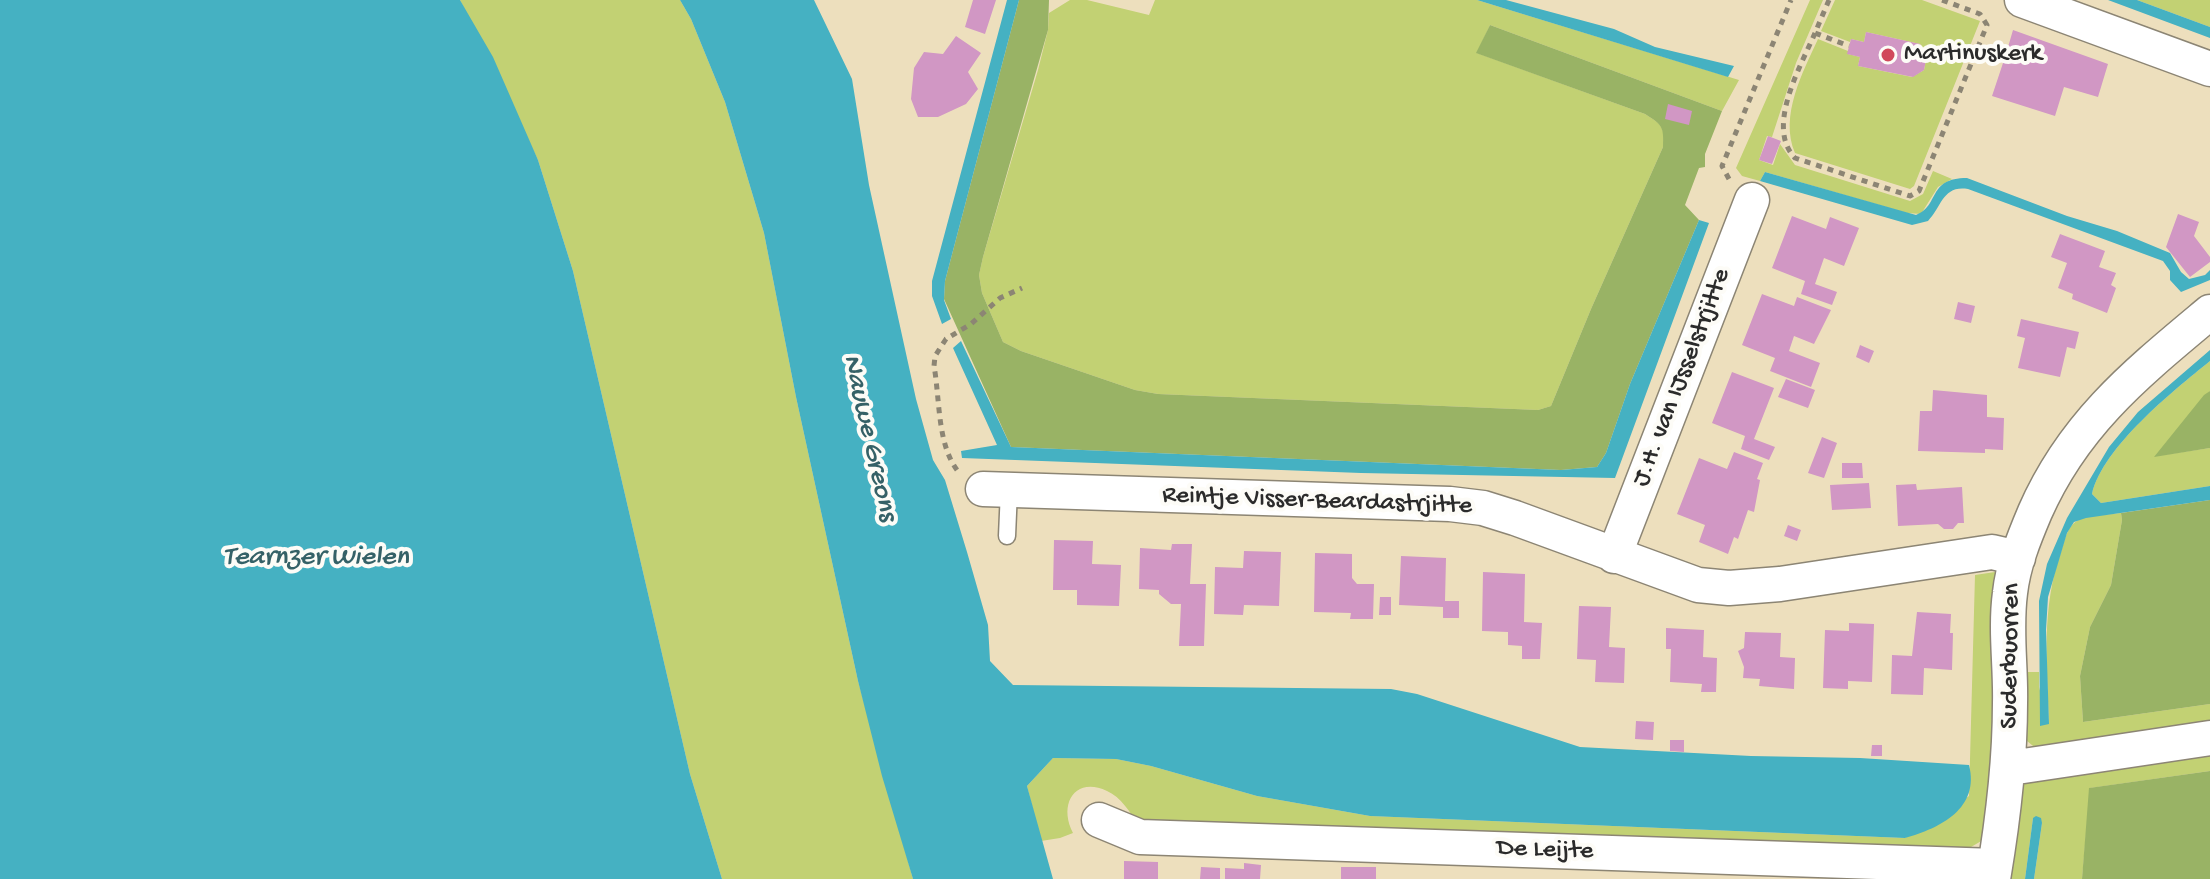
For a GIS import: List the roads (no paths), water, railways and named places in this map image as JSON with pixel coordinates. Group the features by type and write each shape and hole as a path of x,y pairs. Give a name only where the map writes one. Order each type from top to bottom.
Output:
{"street":[{"path":"2022,0 2210,69"},
{"name":"J.H. van IJsselstrjitte","path":"1614,556 1750,205"},
{"name":"Suderbuorren","path":"1994,873 2010,768 2008,610 2018,558 2052,477 2082,431 2128,381 2210,312"},
{"name":"Reintje Visser-Beardastrjitte","path":"996,490 1450,504 1483,508 1698,585 1729,588 1992,552 2018,558"},
{"path":"2010,768 2210,738"},
{"name":"De Leijte","path":"1099,820 1140,837 1994,873"}],"lane":[{"path":"996,490 1007,536"}],"water":[{"name":"Tearnzer Wielen","path":"0,0 460,0 493,57 538,160 573,271 690,774 722,879 0,879"},
{"name":"Nauwe Greons","path":"680,0 814,0 852,79 869,185 916,399 933,460 945,480 988,625 990,661 1013,685 1391,689 1417,694 1580,747 1969,765 1969,793 1963,804 1944,822 1905,838 1370,816 1257,796 1116,759 1053,758 1027,786 1053,879 913,879 858,681 764,233 725,102"},
{"path":"1007,0 1019,0 945,281 944,300 951,319 942,324 932,296 932,281"},
{"path":"1477,0 1506,0 1614,29 1655,47 1734,66 1728,77"},
{"path":"2108,0 2137,0 2210,27 2210,38"},
{"path":"1765,172 1916,215 1923,211 1940,187 1954,179 1967,178 2170,253 2189,279 2205,275 2210,270 2210,280 2181,292 2170,280 2170,271 2163,261 1968,189 1948,193 1928,221 1912,225 1760,181"},
{"path":"1699,220 1709,223 1615,478 1361,473 962,458 961,451 997,445 953,348 961,341 1011,447 1561,470 1597,467 1606,453 1630,384"},
{"path":"2210,350 2210,361 2159,404 2124,439 2099,476 2092,494 2101,503 2210,486 2210,500 2074,522 2067,533 2048,597 2049,724 2040,726 2039,601 2047,564 2067,518 2109,447 2138,412"},
{"path":"2033,818 2041,818 2042,823 2034,879 2025,879"}],"place":[{"name":"Martinuskerk","path":"1888,55"}]}
